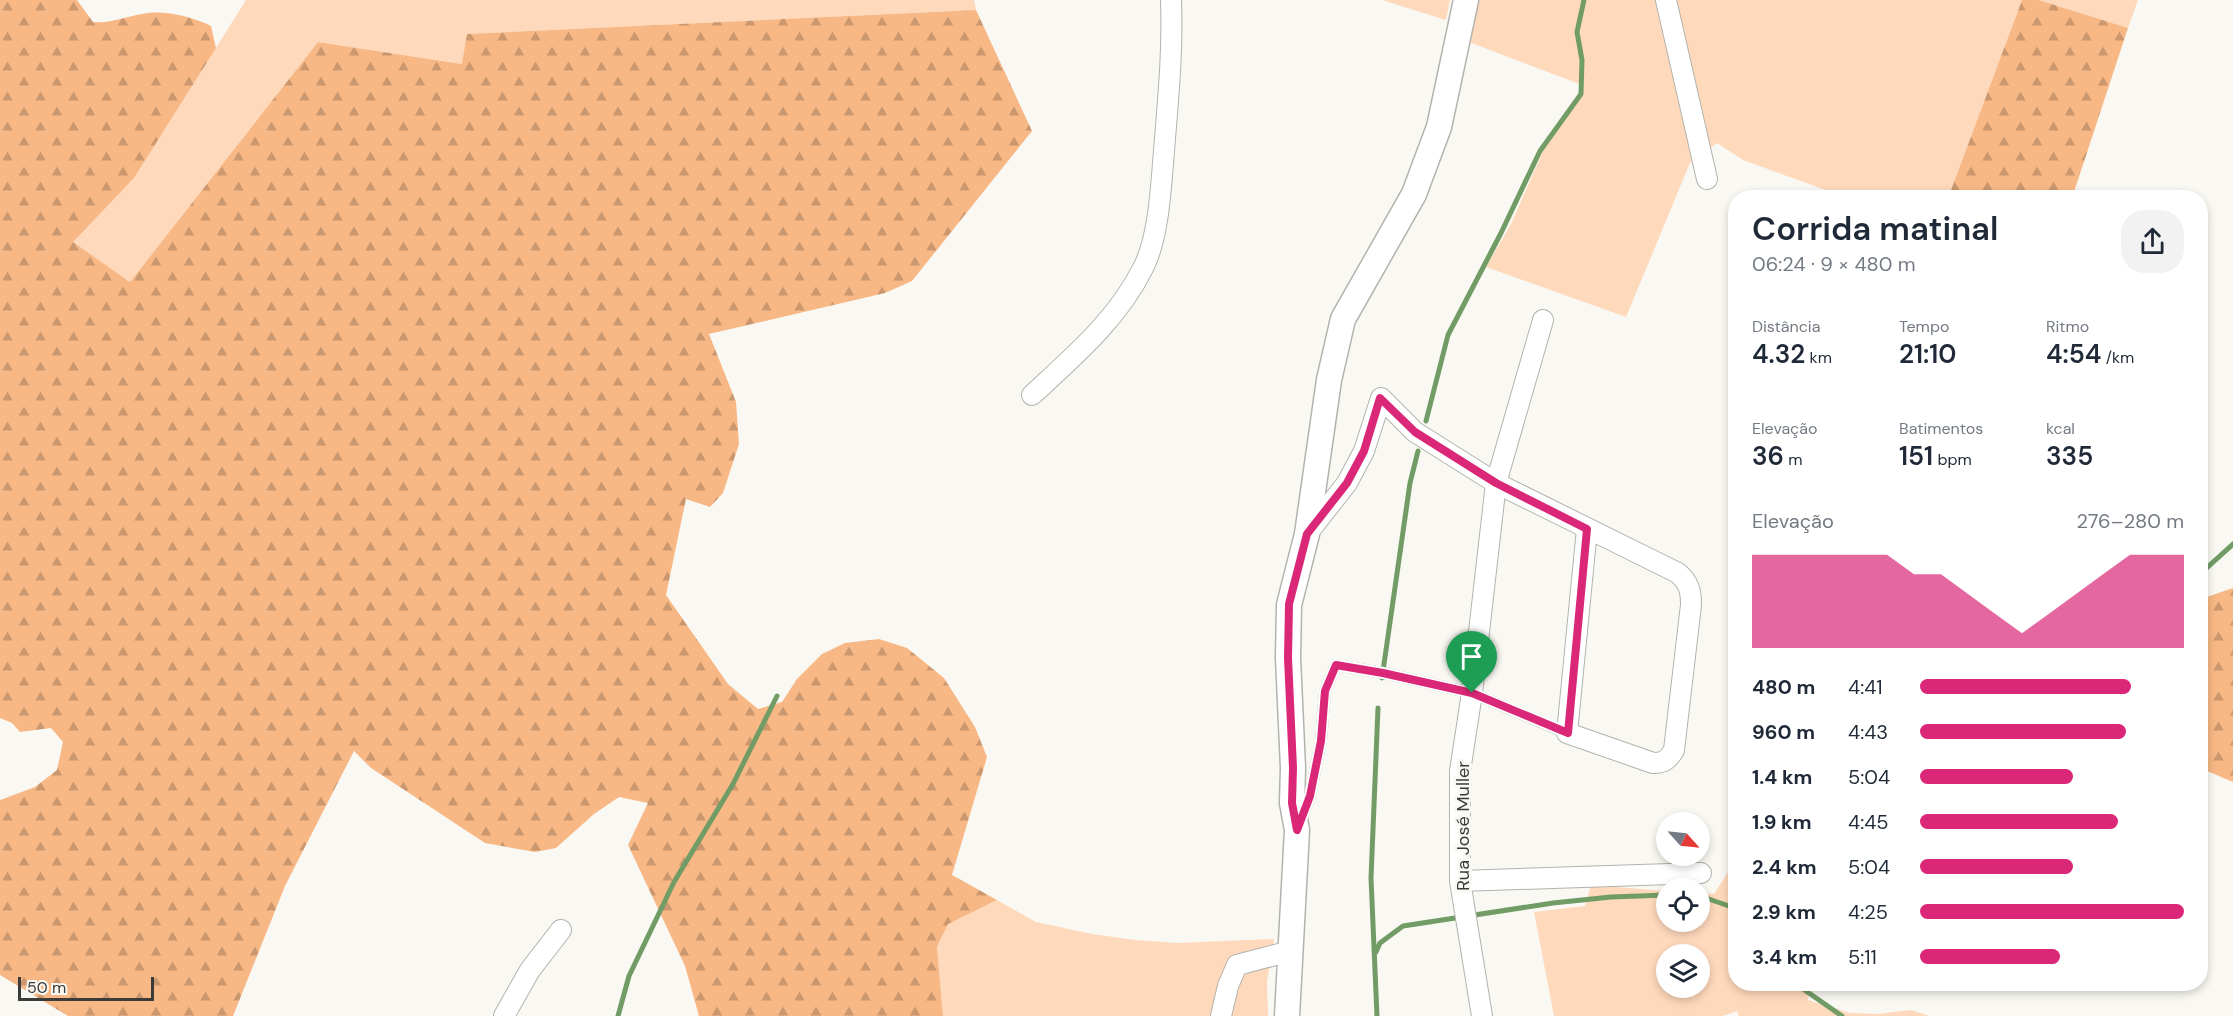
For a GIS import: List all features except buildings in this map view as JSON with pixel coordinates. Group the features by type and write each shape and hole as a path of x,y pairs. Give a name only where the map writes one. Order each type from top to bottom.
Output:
{"street":[{"path":"1032,395 1096,335 1124,299 1144,267 1152,243 1161,189 1172,44 1171,0"},
{"path":"1287,1016 1297,830 1292,803 1293,768 1288,658 1289,604 1307,534 1329,380 1343,319 1414,194 1439,127 1466,0"},
{"path":"1666,0 1707,178"},
{"name":"Rua José Muller","path":"1482,1016 1460,881 1460,771 1472,693 1496,483 1543,320"},
{"path":"1307,534 1347,483 1364,451 1380,398 1415,432 1496,483 1678,573 1688,583 1691,590 1691,605 1674,750 1669,759 1662,763 1653,763 1568,733 1587,529"},
{"path":"1460,881 1701,873"},
{"path":"504,1016 530,970 561,930"},
{"path":"1221,1016 1228,986 1237,966 1290,951"}],"lane":[{"path":"1297,830 1310,796 1321,741 1325,691 1336,665 1472,693 1568,733"}],"shaded area":[{"path":"246,0 974,0 976,10 468,34 463,64 318,42 130,282 72,242 134,178"},
{"path":"1382,0 1450,0 1446,20"},
{"path":"1477,0 2022,0 1951,190 1826,190 1743,160 1717,143 1690,163 1626,317 1486,267 1511,224 1547,142 1576,105 1582,85 1469,42"},
{"path":"2039,0 2138,0 2128,28"},
{"path":"1728,872 1728,991 1809,991 1808,1000 1850,1013 1877,1014 1911,1010 1930,1016 1739,1016 1737,1011 1723,1016 1554,1016 1534,912 1585,906 1591,885 1656,890 1656,932 1710,932 1710,894 1714,894"},
{"path":"997,900 1036,922 1092,934 1177,943 1274,939 1267,982 1268,1016 943,1016 937,947 948,923"}],"green space":[{"path":"0,0 77,0 93,22 107,22 141,14 164,13 180,15 211,26 216,48 134,178 73,242 130,282 318,42 462,64 467,34 976,10 1032,131 912,281 885,293 709,334 736,402 739,444 723,493 710,507 686,499 666,595 728,684 758,709 782,702 797,679 822,654 845,643 879,639 907,648 944,678 975,727 987,757 952,875 997,900 948,924 937,947 943,1016 699,1016 685,966 628,845 648,803 619,797 594,814 556,848 535,852 485,843 371,768 354,751 285,886 233,1016 68,1016 0,975 0,800 35,787 57,770 63,742 51,728 20,732 12,723 0,718"},
{"path":"2022,0 2039,0 2128,28 2075,190 1951,190"},
{"path":"2233,588 2233,782 2208,771 2208,597"}],"waterway":[{"path":"1426,421 1448,335 1540,151 1581,94 1582,60 1577,32 1584,0"},
{"path":"1382,678 1410,483 1418,451"},
{"path":"2208,567 2233,544"},
{"path":"618,1016 629,976 674,882 733,784 777,696"},
{"path":"1377,1016 1371,878 1378,708"},
{"path":"1376,952 1380,943 1403,926 1553,903 1656,895"},
{"path":"1710,899 1728,906"},
{"path":"1806,991 1842,1016"}],"route":[{"path":"1380,398 1415,432 1496,483 1587,529 1568,733 1472,693 1350,666 1336,665 1325,691 1321,741 1310,796 1297,830 1292,803 1293,768 1288,658 1289,604 1307,534 1347,483 1364,451 1380,398"}]}
